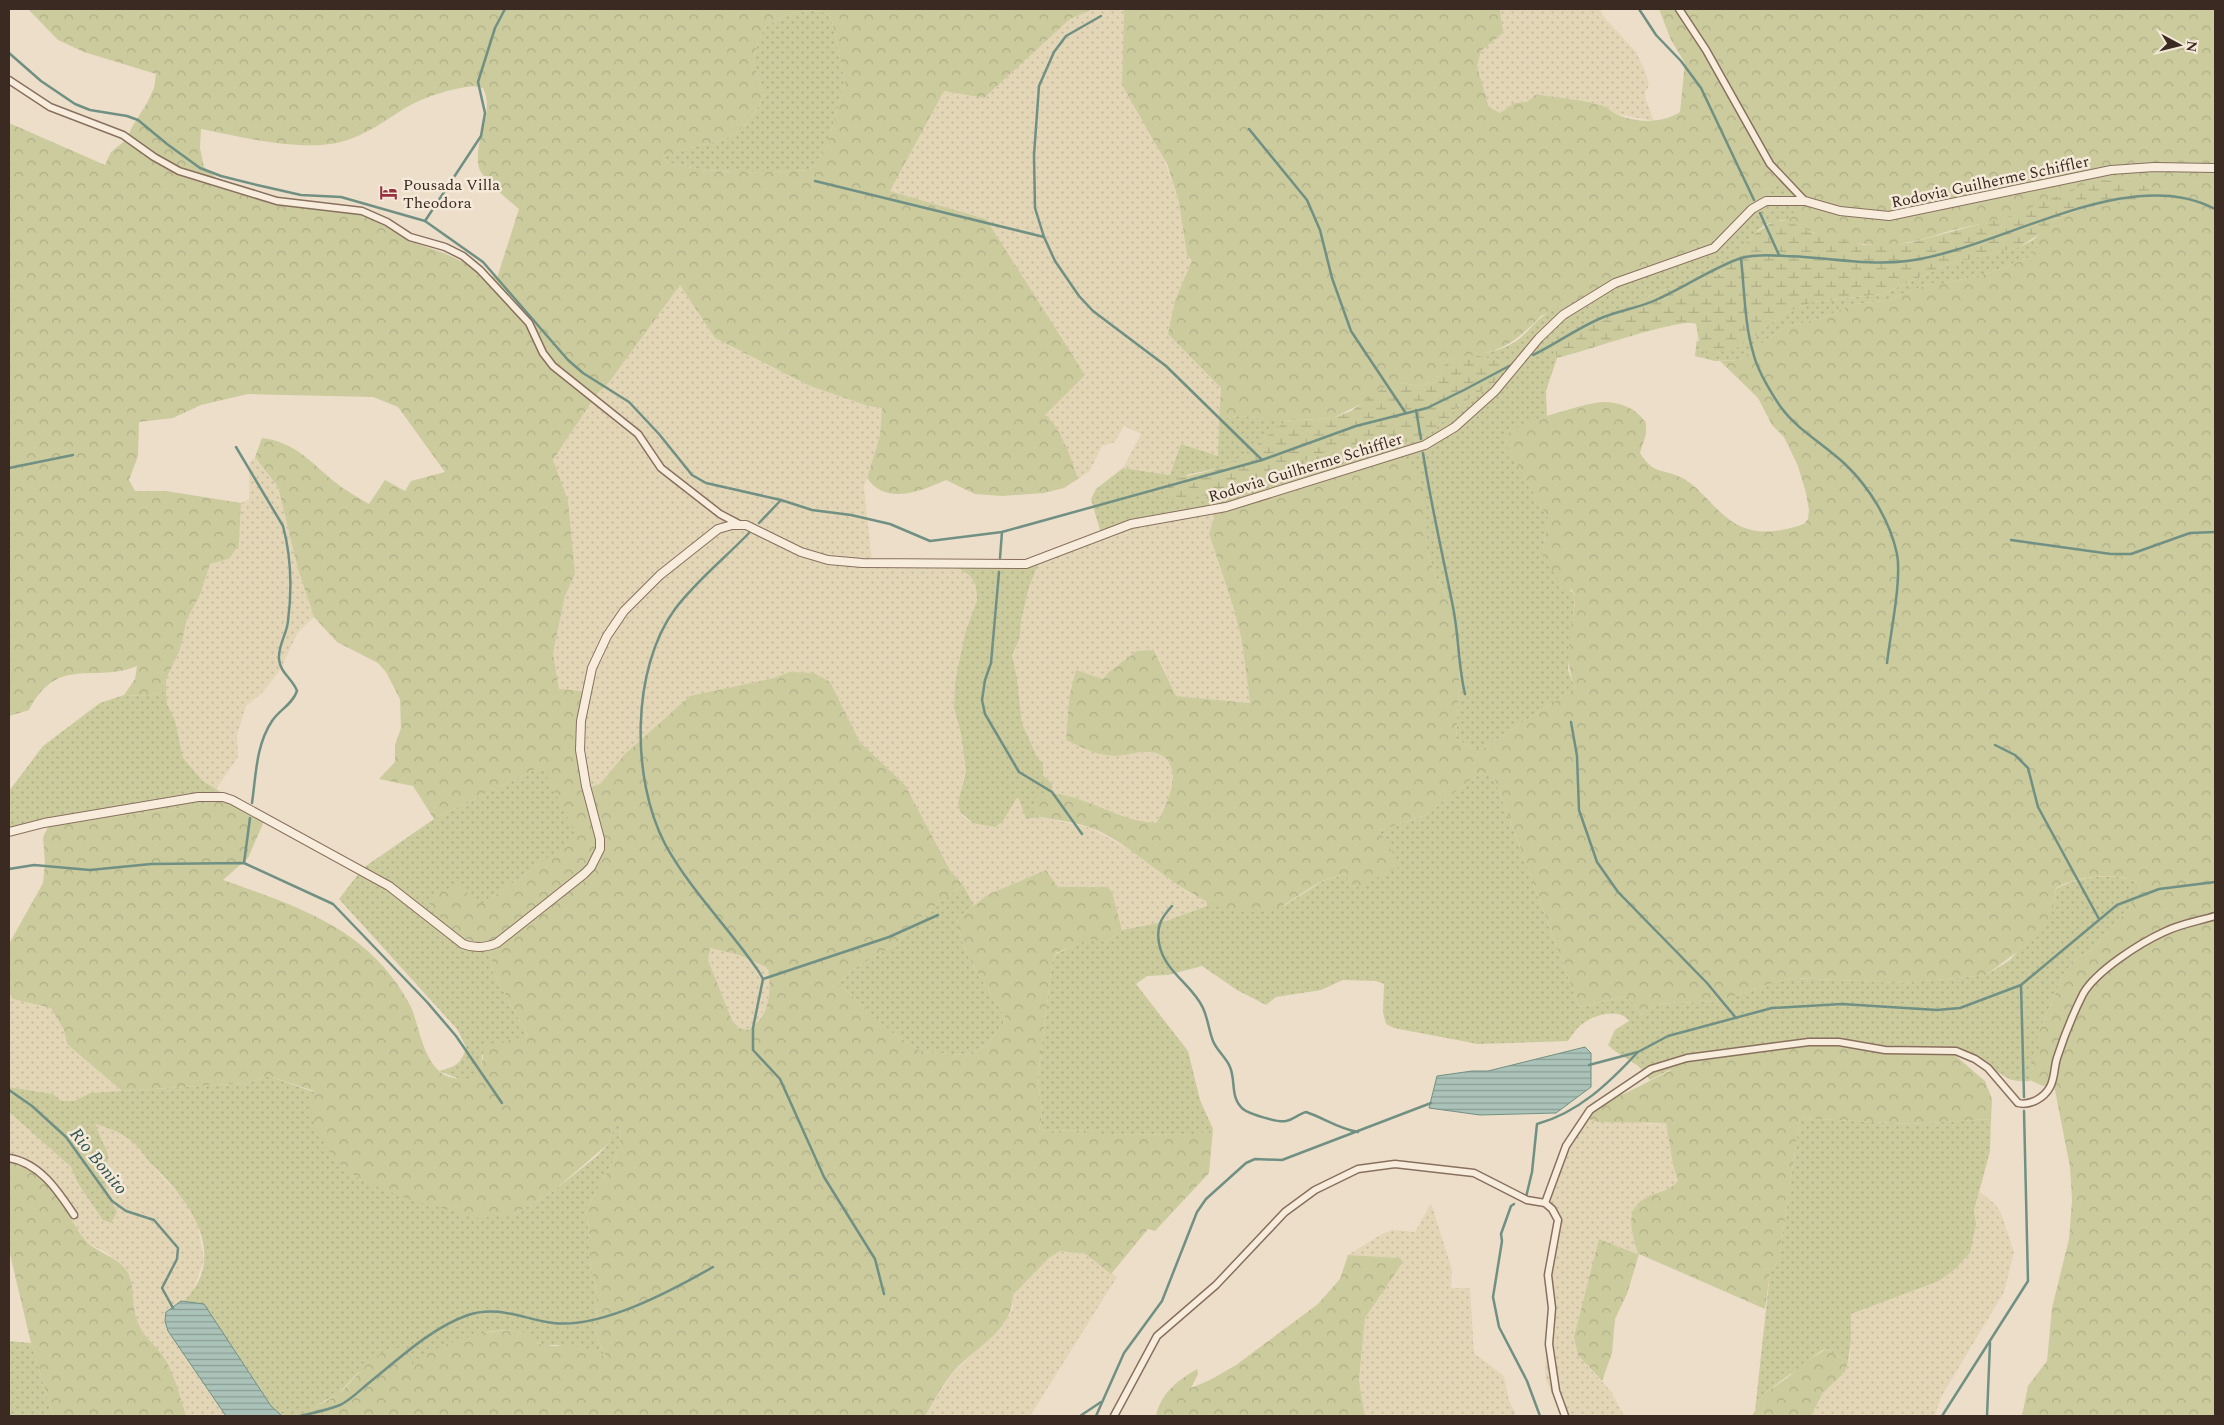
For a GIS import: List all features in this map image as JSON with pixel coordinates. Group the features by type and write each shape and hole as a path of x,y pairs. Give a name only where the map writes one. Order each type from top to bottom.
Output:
{"street":[{"path":"1679,9 1706,50 1770,164 1805,201"},
{"path":"9,80 50,107 123,135 154,157 179,171 277,201 362,211 387,222 410,237 445,247 463,256 480,270 529,322 543,353 554,366 638,434 661,468 720,514 738,524"},
{"name":"Rodovia Guilherme Schiffler","path":"738,524 754,528 801,552 828,560 862,563 1026,564 1131,524 1226,507 1425,445 1455,427 1495,391 1539,338 1563,314 1615,283 1714,248 1752,209 1766,201 1805,201 1840,211 1888,216 2111,170 2154,167 2215,168"},
{"path":"9,832 44,823 198,796 223,797 232,800 389,886 463,944 474,947 497,943 584,874 596,860 600,849 600,839 586,786 580,750 580,735 592,668 607,636 624,611 660,575 710,533 725,526 738,524"},
{"path":"1545,1203 1566,1146 1590,1110 1651,1070 1686,1058 1810,1042 1839,1042 1885,1050 1956,1051 1975,1059 1988,1068 2018,1103 2030,1104 2045,1094 2050,1087 2056,1060 2067,1031 2084,993 2096,977 2148,941 2166,931 2215,916"},
{"path":"9,1158 39,1172 50,1182 74,1215"},
{"path":"1114,1416 1157,1336 1216,1285 1286,1212 1315,1190 1349,1173 1358,1169 1394,1164 1458,1170 1480,1175 1527,1200 1545,1203 1552,1209 1558,1220 1548,1275 1552,1308 1549,1344 1556,1391 1565,1416"}],"shaded area":[{"path":"1094,9 1124,9 1122,85 1160,148 1179,202 1187,255 1192,261 1175,300 1168,334 1221,388 1218,456 1170,475 1123,468 1141,434 1124,426 1115,442 1102,446 1090,471 1078,479 1065,447 1044,415 1021,277 986,219 890,191 944,91 984,98 1070,19"},
{"path":"1500,9 1600,9 1603,16 1636,52 1649,85 1645,93 1654,121 1616,114 1606,107 1536,94 1527,102 1514,103 1500,113 1489,107 1477,66 1481,51 1503,33"},
{"path":"680,284 715,338 810,386 868,406 882,408 880,435 864,487 872,562 958,568 970,576 976,586 977,600 965,633 955,682 954,708 961,734 966,771 962,783 960,812 965,818 973,823 1003,821 1019,795 1026,819 1040,817 1091,828 1139,855 1189,893 1206,899 1208,906 1163,922 1122,930 1112,892 1108,887 1058,887 1046,870 987,895 974,905 963,885 950,870 905,785 860,742 830,682 790,672 624,755 600,784 591,788 559,689 553,653 565,596 575,574 553,460 596,395 610,381"},
{"path":"255,457 278,487 298,569 314,617 298,632 280,670 262,693 246,706 237,735 238,757 216,789 203,781 183,758 175,720 166,704 166,679 180,650 187,619 200,595 210,564 229,559 239,545 241,503 249,499 249,464"},
{"path":"1212,512 1214,517 1209,535 1233,606 1242,641 1250,703 1176,696 1155,650 1123,663 1109,672 1103,679 1076,670 1069,698 1066,740 1107,755 1148,752 1159,754 1170,760 1173,769 1170,795 1156,823 1140,823 1085,802 1053,794 1052,784 1043,775 1043,763 1037,757 1022,723 1017,678 1012,661 1012,655 1020,638 1021,621 1029,587 1040,560 1088,541 1127,530"},
{"path":"710,948 739,955 768,968 771,994 768,1004 756,1024 748,1030 739,1028 732,1020 708,960"},
{"path":"9,993 13,999 51,1008 64,1030 67,1044 122,1091 90,1093 74,1101 60,1101 53,1094 9,1087"},
{"path":"1585,1047 1591,1053 1591,1087 1556,1113 1480,1115 1429,1108 1437,1076 1472,1071 1488,1071"},
{"path":"9,1112 71,1167 78,1185 95,1208 114,1205 106,1189 104,1144 94,1123 113,1129 138,1146 147,1160 187,1203 197,1221 204,1260 192,1293 184,1301 172,1306 166,1312 168,1331 226,1416 186,1416 165,1358 143,1333 138,1323 134,1313 128,1274 107,1253 87,1243 60,1202 9,1156"},
{"path":"1583,1117 1650,1124 1666,1123 1673,1165 1678,1182 1672,1188 1651,1196 1632,1232 1639,1254 1599,1239 1586,1365 1611,1391 1624,1416 1562,1416 1546,1380 1545,1366 1550,1326 1549,1302 1554,1226 1550,1204 1568,1139"},
{"path":"1980,1192 1995,1204 2001,1213 2014,1252 2004,1292 1941,1397 1935,1416 1811,1416 1823,1393 1845,1372 1850,1356 1851,1314 1939,1281 1976,1224 1974,1211"},
{"path":"1431,1203 1452,1269 1451,1288 1470,1288 1474,1353 1504,1376 1509,1401 1517,1416 1365,1416 1359,1380 1365,1318 1403,1262 1400,1258 1348,1255 1382,1234 1393,1230 1415,1232"},
{"path":"1060,1251 1086,1254 1117,1277 1030,1416 925,1416 950,1376 1005,1322 1013,1308 1013,1295 1049,1258"},
{"path":"181,1301 204,1304 271,1406 282,1416 226,1416 168,1331 165,1321 166,1312"}],"green space":[{"path":"28,9 1094,9 1070,19 984,98 944,91 890,191 986,219 1085,375 1045,415 1060,435 1078,479 1064,488 1044,493 1002,496 975,494 946,480 915,492 894,494 884,492 875,487 867,478 880,435 882,408 868,406 810,386 715,338 680,285 610,381 596,395 553,460 568,501 575,574 565,596 553,653 559,689 591,692 585,728 585,752 591,787 600,784 624,755 690,696 774,678 790,672 814,673 830,682 860,742 905,785 950,870 963,885 922,916 895,945 858,966 838,983 891,1032 922,1052 966,1055 987,1045 1003,1024 1005,1017 969,957 959,932 957,919 987,895 1046,870 1058,887 1108,887 1112,892 1122,930 1107,942 1090,939 1056,953 1052,963 1038,1077 1042,1114 1039,1131 1098,1130 1102,1135 1199,1134 1213,1129 1209,1173 1155,1231 1148,1229 1111,1274 1086,1254 1060,1251 1049,1258 1013,1295 1011,1308 1006,1320 989,1340 949,1377 925,1416 304,1416 339,1393 368,1363 384,1352 393,1349 404,1348 412,1360 413,1369 426,1355 444,1345 478,1334 513,1330 524,1333 540,1344 593,1350 606,1358 596,1335 597,1294 590,1262 590,1240 586,1210 614,1160 620,1142 621,1128 617,1122 608,1144 552,1192 513,1215 478,1218 411,1200 365,1182 344,1169 328,1150 316,1127 309,1105 314,1091 269,1076 248,1083 122,1091 67,1044 64,1030 51,1008 13,999 9,993 9,944 43,883 45,863 43,837 51,822 84,821 207,804 216,789 265,819 248,858 223,880 296,907 341,931 362,946 380,963 404,995 411,1007 428,1056 438,1070 450,1077 473,1079 481,1068 485,1045 528,1036 493,972 488,952 465,948 427,900 456,885 483,904 577,837 542,766 434,819 413,786 379,779 395,762 395,745 401,728 400,699 386,672 378,663 337,642 314,617 298,569 278,487 255,457 262,438 284,444 302,454 340,486 369,504 385,480 405,491 411,481 445,472 398,407 373,397 248,394 201,405 173,418 139,422 138,456 129,480 135,491 166,491 241,503 239,545 229,559 210,564 200,595 187,619 180,650 166,679 166,691 148,696 124,695 135,679 137,666 121,671 65,676 52,682 40,693 29,710 9,716 9,123 105,165 111,152 127,139 154,88 156,74 84,52 58,40","holes":["817,10 828,14 832,22 845,82 827,146 810,170 738,172 702,169 666,162 663,157 680,150 721,140 743,127 754,114 764,95 753,60 759,38 767,25 794,13","464,87 483,88 486,98 486,118 478,148 479,168 491,184 519,209 497,278 444,253 409,241 374,219 351,211 275,204 229,189 204,167 200,148 201,129 271,142 325,145 358,136 421,100","710,948 739,955 768,968 768,1002 761,1017 748,1030 739,1028 732,1020 708,960"]},
{"path":"1124,9 1500,9 1503,33 1481,51 1477,66 1489,107 1500,113 1514,103 1527,102 1536,94 1590,103 1606,107 1624,117 1648,121 1665,119 1680,112 1685,63 1671,40 1659,9 2215,9 2215,1416 2022,1416 2028,1386 2047,1361 2052,1308 2069,1239 2072,1200 2070,1167 2054,1085 2043,1086 2030,1080 2034,1063 2040,1052 2037,1040 2063,976 2077,957 2091,951 2137,899 2137,882 2107,876 2085,878 2056,888 2053,910 2041,934 1986,975 1903,983 1793,978 1775,982 1721,1001 1656,1004 1641,1015 1628,996 1579,1007 1492,772 1477,775 1426,815 1379,831 1401,866 1355,888 1345,874 1331,878 1315,885 1276,908 1259,912 1235,910 1212,904 1171,880 1113,839 1092,828 1040,817 1035,804 1038,794 1053,793 1082,800 1126,817 1156,823 1170,792 1172,770 1169,761 1161,755 1144,752 1117,756 1106,755 1090,751 1066,740 1069,698 1076,670 1103,679 1109,672 1137,651 1154,650 1176,696 1250,703 1242,641 1233,606 1209,534 1214,518 1212,512 1403,456 1416,472 1426,495 1427,550 1435,575 1457,615 1461,649 1456,739 1473,749 1482,749 1575,688 1569,663 1569,641 1575,596 1572,590 1564,588 1542,555 1548,518 1502,438 1525,423 1564,411 1603,402 1616,403 1638,413 1646,423 1646,434 1640,453 1645,461 1655,469 1677,475 1688,482 1736,524 1746,529 1767,532 1804,524 1808,519 1809,510 1806,493 1798,466 1784,437 1772,425 1758,398 1720,361 1739,360 1785,327 1822,318 1853,304 1885,301 1931,283 1946,283 1989,273 2028,258 2038,248 2033,240 2055,219 2084,208 2134,202 2153,188 2116,181 2100,182 2072,191 2023,212 1991,222 1957,229 1916,241 1879,245 1832,239 1788,221 1803,198 1783,176 1753,208 1718,238 1541,316 1519,336 1500,348 1478,355 1448,359 1434,382 1420,386 1402,383 1333,418 1283,421 1238,416 1219,419 1221,388 1168,334 1175,300 1192,261 1187,255 1179,202 1167,164 1122,85"},
{"path":"817,10 828,14 832,22 845,82 827,146 810,170 719,171 666,162 663,157 680,150 721,140 743,127 754,114 764,95 753,60 759,38 767,25 794,13"},
{"path":"1783,175 1804,198 1788,221 1777,221 1758,231 1718,274 1697,283 1660,291 1622,313 1576,331 1553,343 1557,358 1546,391 1547,417 1524,424 1503,439 1548,518 1542,555 1575,596 1568,670 1575,688 1482,749 1473,749 1456,739 1461,649 1450,602 1435,575 1427,550 1427,537 1212,512 1165,521 1102,537 1091,499 1096,489 1123,468 1170,475 1181,444 1218,456 1219,419 1238,416 1286,421 1241,457 1225,467 1186,475 1210,495 1241,491 1313,457 1347,449 1411,442 1435,429 1459,405 1500,380 1508,363 1475,355 1498,350 1509,345 1524,335 1543,316 1555,309 1718,238 1753,208"},
{"path":"2101,180 2133,182 2153,188 2152,196 2144,201 2083,208 2055,219 2046,230 2019,247 1946,265 1883,294 1813,302 1783,314 1753,338 1736,348 1708,354 1700,344 1696,324 1686,323 1652,330 1557,358 1553,343 1565,335 1619,315 1638,302 1660,291 1719,274 1753,235 1774,221 1788,221 1813,233 1864,245 1909,243 2014,215 2075,188"},
{"path":"2033,240 2038,248 2028,258 1989,273 1946,283 1931,283 1885,301 1853,304 1822,318 1785,327 1739,360 1715,361 1695,356 1697,338 1697,341 1736,348 1753,338 1783,314 1813,302 1883,294 1946,265 2019,247"},
{"path":"1475,355 1509,363 1509,371 1500,380 1459,405 1435,429 1411,442 1347,449 1313,457 1241,491 1172,500 1163,494 1165,486 1172,480 1225,467 1241,457 1286,421 1333,418 1351,411 1383,388 1402,383 1420,386 1434,382 1448,359"},
{"path":"1040,560 1029,587 1021,621 1020,638 1012,655 1017,678 1022,723 1037,757 1043,763 1043,775 1052,784 1053,794 1047,793 1035,804 1040,817 1026,819 1018,796 1003,821 995,827 973,823 960,812 958,803 966,771 961,734 954,708 955,682 965,633 977,600 976,586 970,576 958,568 1010,567 1030,564"},
{"path":"166,691 167,704 175,720 183,758 203,781 216,789 208,804 84,821 51,822 48,827 26,828 9,832 9,791 43,746 100,703 124,695 148,696"},
{"path":"542,766 578,837 483,904 464,948 488,952 493,972 528,1036 482,1055 481,1068 474,1079 462,1080 439,1071 457,1064 464,1053 466,1047 457,1029 339,899 363,868 434,819"},
{"path":"1492,772 1579,1007 1628,996 1641,1015 1656,1004 1721,1001 1775,982 1793,978 1903,983 1986,975 2010,960 2053,910 2056,889 2085,878 2118,877 2137,882 2137,899 2091,951 2077,957 2063,976 2040,1029 2040,1052 2034,1063 2030,1081 2010,1079 1965,1052 1669,1070 1650,1080 1640,1068 1608,1045 1615,1030 1629,1021 1619,1014 1606,1014 1586,1021 1574,1032 1568,1041 1478,1044 1394,1028 1386,1024 1383,1012 1384,984 1376,981 1343,980 1321,990 1276,997 1266,1005 1237,990 1202,966 1168,975 1147,976 1136,984 1188,1051 1200,1100 1213,1129 1199,1134 1102,1135 1098,1130 1039,1131 1042,1114 1038,1077 1052,963 1056,954 1090,938 1107,942 1122,930 1163,922 1207,906 1206,899 1233,910 1285,905 1323,881 1345,874 1355,888 1379,831 1426,815 1477,775"},
{"path":"963,885 974,905 957,919 959,932 976,970 1005,1017 1003,1024 987,1045 966,1055 922,1052 891,1032 838,983 858,966 895,945 922,916"},
{"path":"1784,1044 1950,1051 1985,1081 1992,1099 1991,1119 1911,1124 1800,1118 1779,1259 1770,1273 1765,1309 1639,1254 1627,1294 1615,1319 1612,1353 1602,1381 1578,1355 1574,1337 1599,1239 1638,1254 1631,1219 1633,1211 1644,1199 1673,1186 1678,1181 1673,1165 1666,1123 1597,1122 1583,1117 1602,1103 1687,1062"},
{"path":"269,1076 314,1092 324,1134 333,1154 351,1172 365,1182 513,1215 552,1192 597,1156 608,1144 617,1121 621,1128 620,1143 614,1160 586,1210 590,1240 590,1262 597,1294 596,1335 606,1359 557,1345 543,1345 533,1341 522,1332 508,1330 492,1331 454,1343 413,1370 359,1372 337,1395 324,1401 304,1416 282,1416 271,1406 204,1304 184,1301 198,1283 204,1264 204,1246 198,1227 178,1192 148,1161 140,1149 118,1132 95,1124 108,1154 106,1189 117,1212 111,1223 103,1220 78,1184 71,1167 9,1112 9,1087 53,1094 61,1101 74,1101 90,1093 248,1083"},
{"path":"1800,1118 1911,1124 1991,1119 1990,1151 1974,1211 1976,1224 1970,1253 1955,1269 1939,1281 1851,1314 1851,1340 1848,1362 1826,1349 1821,1351 1765,1393 1755,1411 1770,1273 1779,1259"},
{"path":"9,1156 20,1158 42,1176 62,1203 85,1240 114,1259 125,1269 131,1281 134,1311 138,1323 169,1366 186,1416 53,1416 31,1343 9,1250"},
{"path":"1348,1255 1400,1258 1403,1262 1365,1318 1359,1380 1365,1416 1156,1416 1166,1394 1183,1378 1197,1369 1198,1374 1191,1388 1210,1380 1236,1365 1318,1304 1340,1279"},
{"path":"9,1341 31,1343 53,1416 9,1416"},
{"path":"1826,1349 1848,1362 1845,1372 1823,1393 1811,1416 1752,1416 1765,1393 1787,1378 1801,1365"}],"waterway":[{"path":"425,221 481,136 485,113 478,82 495,28 505,9"},
{"path":"1639,9 1656,35 1681,61 1701,88 1754,200"},
{"path":"1101,16 1066,36 1054,52 1039,86 1034,155 1035,208 1044,237 1055,261 1079,296 1093,311 1166,366 1262,460"},
{"path":"9,53 41,81 75,104 90,110 127,116 138,120 200,168 221,176 301,195 341,197 425,221 483,262 568,360 583,373 629,402 659,434 692,475 706,483 781,500 812,510 851,515 890,524 930,541 1002,532 1262,460 1356,426 1427,408 1511,365"},
{"path":"1249,129 1307,200 1320,230 1332,278 1351,331 1405,412"},
{"path":"815,181 1044,237"},
{"path":"1533,355 1599,319 1653,301 1741,258 1775,255 1862,262 1907,261 1943,254 2063,213 2104,202 2143,196 2181,197 2215,209"},
{"path":"1760,213 1779,255"},
{"path":"1741,258 1750,342 1764,380 1787,415 1802,430 1845,464 1863,484 1884,517 1894,542 1897,554 1898,578 1887,663"},
{"path":"1416,410 1421,439"},
{"path":"236,447 283,526 286,537 290,573 290,597 287,626 279,659 284,672 297,691 292,700 272,721 267,730 260,750 252,803"},
{"path":"1423,453 1455,618 1465,694"},
{"path":"9,468 73,455"},
{"path":"759,523 781,500"},
{"path":"1000,558 1002,532"},
{"path":"2011,540 2111,554 2131,554 2190,533 2215,532"},
{"path":"749,533 683,599 661,634 650,662 644,693 641,725 642,757 646,788 654,818 665,844 675,861 748,956 763,979 753,1028 753,1050 780,1079 824,1177 875,1259 884,1294"},
{"path":"999,572 991,663 985,680 982,700 985,714 1019,772 1052,792 1082,834"},
{"path":"1571,722 1577,756 1579,810 1597,862 1618,892 1707,983 1736,1018"},
{"path":"1995,745 2015,755 2028,768 2038,807 2099,919"},
{"path":"244,863 250,818"},
{"path":"9,869 34,865 90,870 151,864 244,863 333,904 427,1002 456,1036 502,1103"},
{"path":"1589,1065 1638,1052 1668,1036 1772,1008 1842,1004 1937,1010 1960,1008 2021,985 2117,905 2159,889 2215,882"},
{"path":"1172,906 1162,919 1159,927 1158,937 1162,953 1166,962 1203,1008 1213,1041 1232,1072 1236,1100 1239,1105 1251,1113 1282,1121 1306,1112 1358,1132"},
{"path":"763,979 889,937 938,915"},
{"path":"2021,985 2024,1097"},
{"path":"1526,1197 1532,1172 1537,1124 1566,1112 1592,1096 1637,1053"},
{"name":"Rio Bonito","path":"9,1090 32,1106 66,1137 112,1201 126,1211 154,1220 178,1248 177,1259 162,1288 173,1308"},
{"path":"1096,1416 1124,1353 1162,1301 1197,1212 1206,1199 1246,1163 1255,1159 1282,1160 1431,1103"},
{"path":"1942,1416 2028,1281 2024,1111"},
{"path":"1514,1204 1511,1206 1501,1234 1502,1241 1493,1297 1499,1327 1527,1381 1540,1416"},
{"path":"300,1416 344,1403 429,1336 468,1315 490,1311 553,1323 593,1320 636,1306 713,1267"},
{"path":"1987,1416 1990,1343"},
{"path":"1080,1416 1101,1402"}],"place":[{"name":"Pousada Villa Theodora","path":"389,193"}]}
